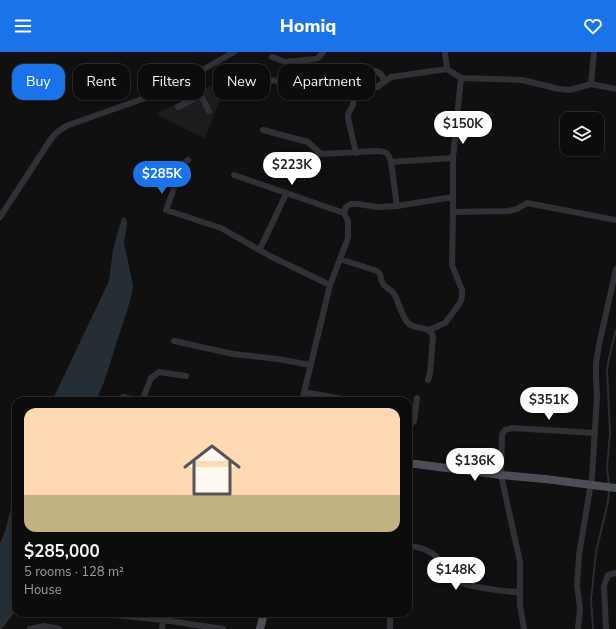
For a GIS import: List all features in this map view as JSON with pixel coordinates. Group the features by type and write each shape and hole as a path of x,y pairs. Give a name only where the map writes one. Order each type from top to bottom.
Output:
{"main road":[{"path":"412,464 501,475 545,478 616,488"},
{"path":"260,629 263,617"}],"street":[{"path":"205,68 234,52"},
{"path":"272,57 290,62 315,59 318,58 322,52"},
{"path":"445,52 447,69"},
{"path":"591,84 594,52"},
{"path":"270,80 285,80 288,75 290,62"},
{"path":"356,153 348,114 354,105 354,94 377,87 391,77 447,69 461,78 522,80 559,89 570,90 591,84 616,88"},
{"path":"375,71 381,74 384,82"},
{"path":"429,330 446,323 450,319 462,297 462,290 452,265 454,212 453,158 461,78"},
{"path":"0,217 51,139 60,129 138,100"},
{"path":"178,107 191,100"},
{"path":"204,100 209,111"},
{"path":"263,130 308,142 321,154 384,152 389,155 391,162 397,206"},
{"path":"391,162 453,158"},
{"path":"188,160 183,164 166,210 222,228 260,250 330,285"},
{"path":"234,175 344,213"},
{"path":"260,250 286,194"},
{"path":"303,397 330,285 348,238 348,221 344,213 346,207 351,204 358,204 377,208 453,197"},
{"path":"454,212 509,211 517,209 527,203 616,220"},
{"path":"340,259 377,271 380,274 384,287 392,291 395,295 406,321 410,325 432,332 433,337 428,380"},
{"path":"578,629 580,609 577,585 579,555 592,477 596,433 596,363 616,268"},
{"path":"174,341 233,354 278,359 310,366"},
{"path":"144,397 151,378 159,372 186,376"},
{"path":"304,392 331,397"},
{"path":"412,424 415,420 417,398"},
{"path":"524,629 520,605 520,562 501,475 502,435 505,430 512,428 596,433"},
{"path":"412,547 424,549 435,554 441,563 444,572 450,579 470,586 520,592"},
{"path":"606,629 604,586 608,575 616,573"},
{"path":"134,617 223,629"},
{"path":"162,629 163,617"},
{"path":"390,617 390,629"},
{"path":"30,629 44,626 59,629"}],"shaded area":[{"path":"213,85 213,100 219,100 205,139 156,114 183,100 205,100 205,89"},
{"path":"124,217 127,220 124,243 133,285 131,298 104,382 98,397 54,397 109,281 113,249 122,218"},
{"path":"12,505 12,615 2,629 0,629 0,543 5,532"}],"waterway":[{"path":"609,486 607,468 610,433 607,370 616,330"},
{"path":"593,629 591,600 596,552 608,502 609,490"}]}
